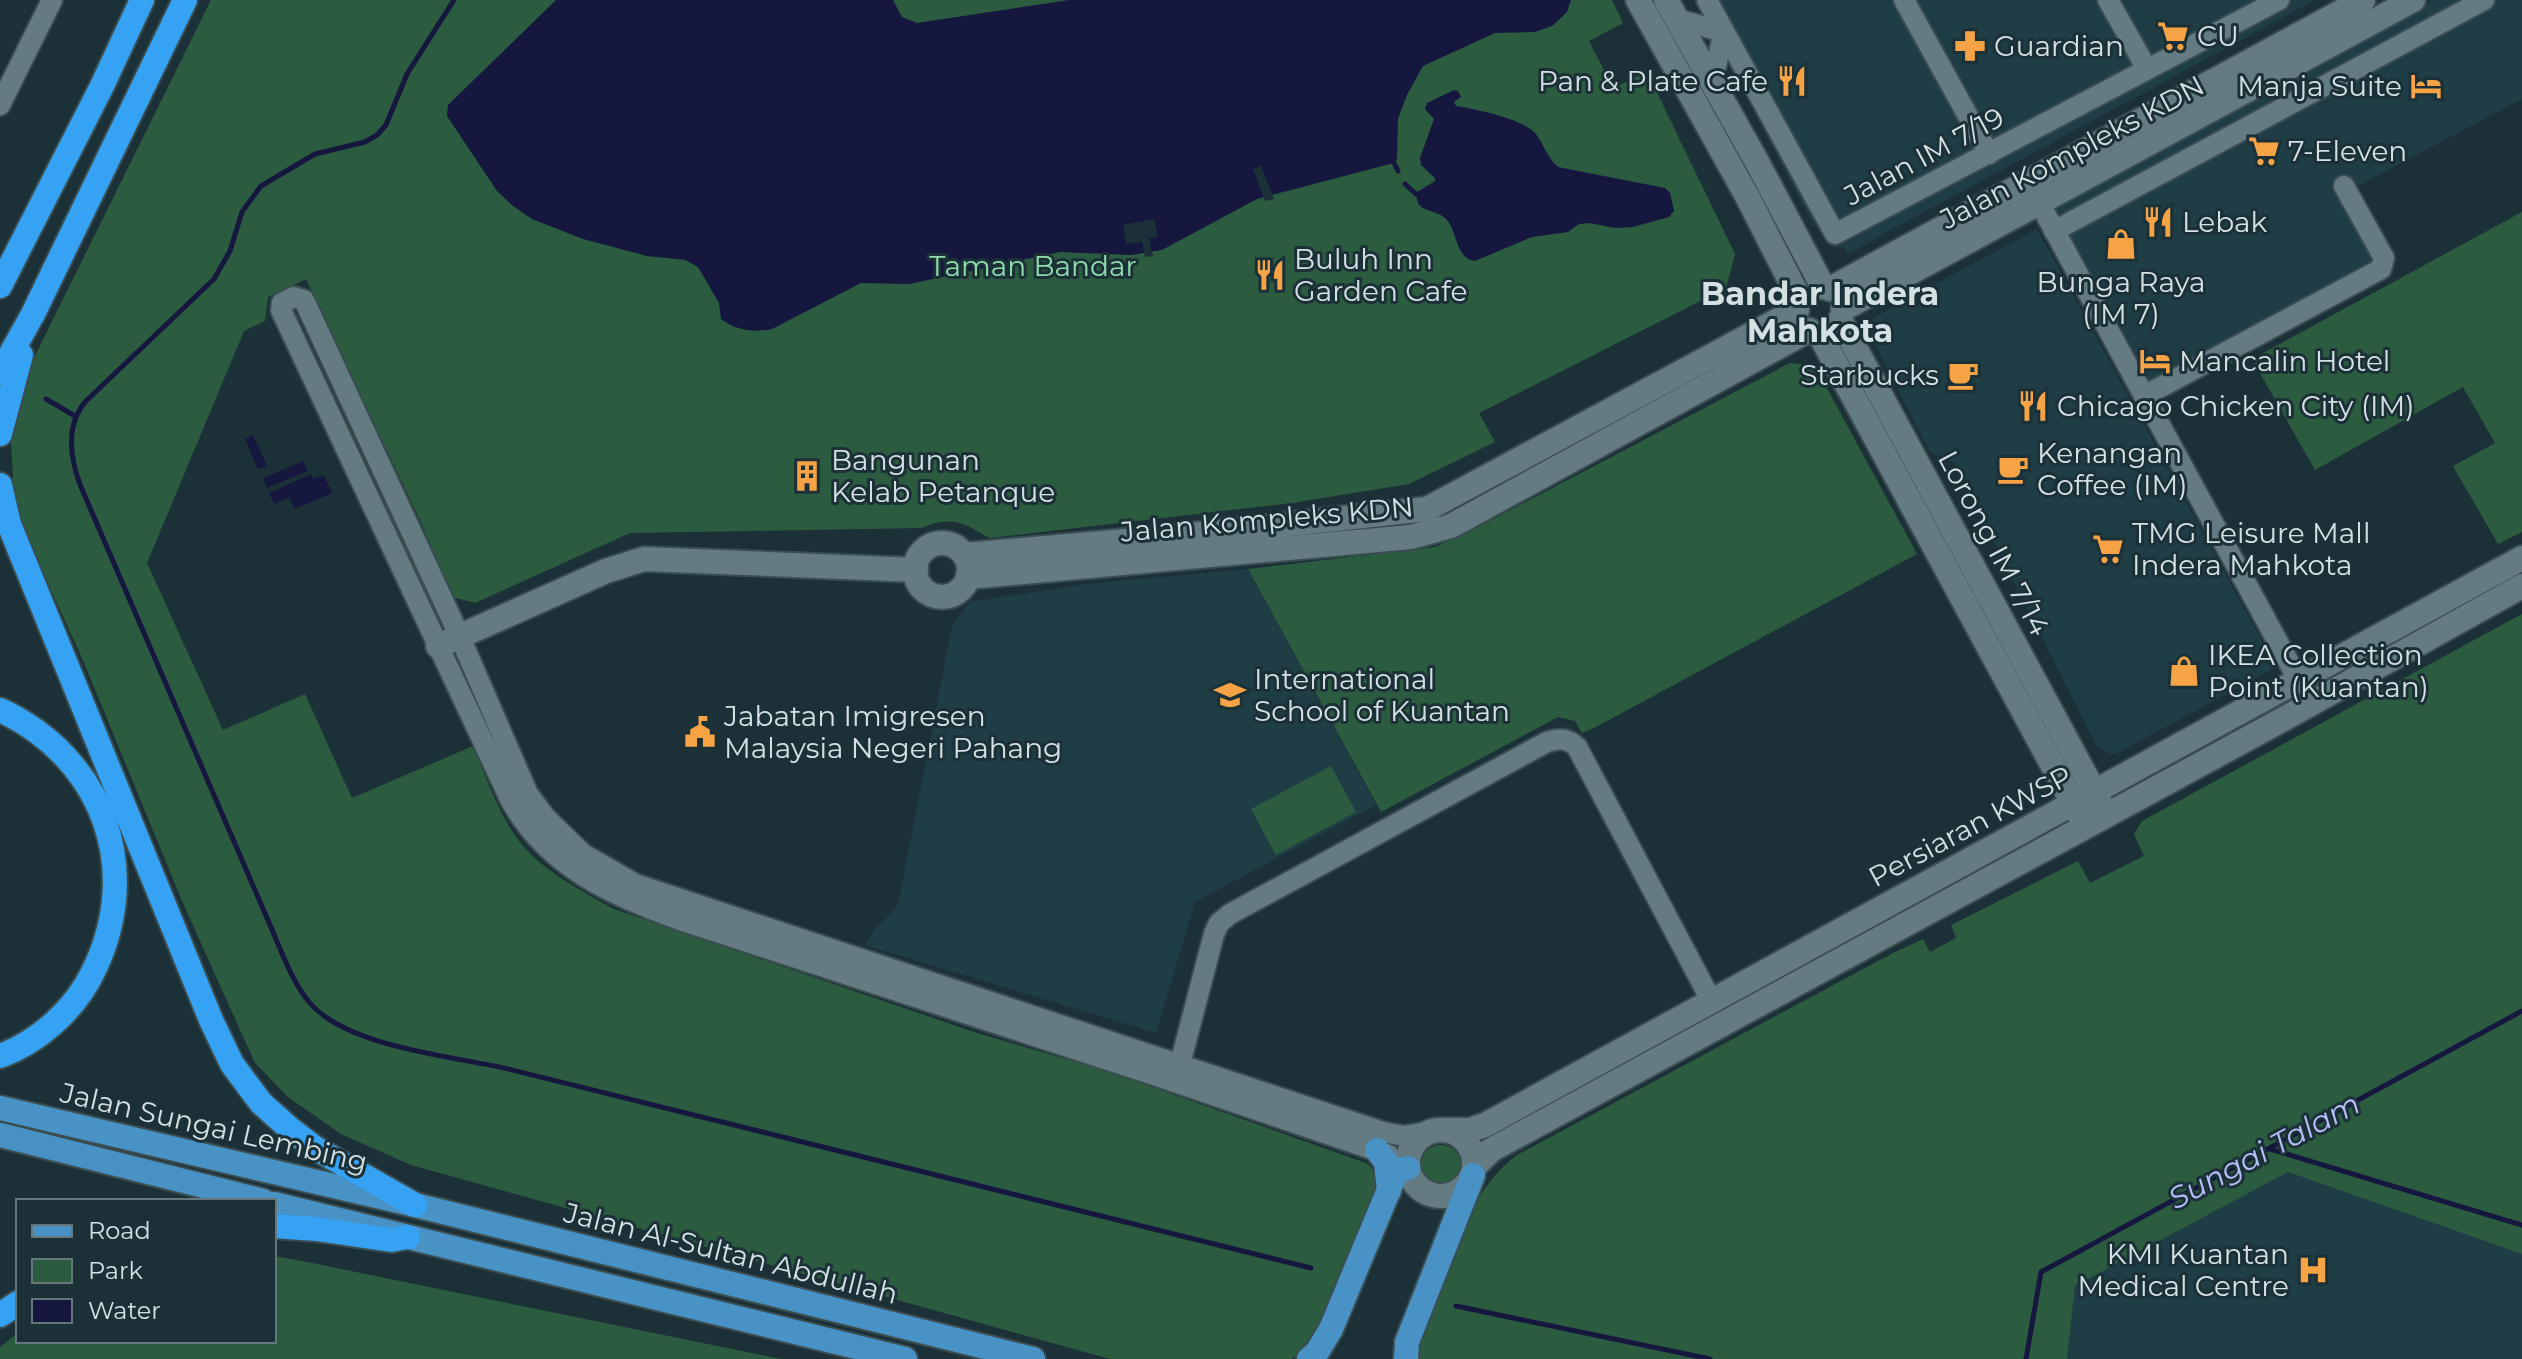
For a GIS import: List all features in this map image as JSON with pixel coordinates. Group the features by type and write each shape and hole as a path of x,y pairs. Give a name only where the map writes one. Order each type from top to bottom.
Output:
{"highway":[{"path":"102,86 130,0"},
{"path":"1,284 102,86 142,0"},
{"path":"0,373 33,314 185,0"},
{"path":"0,434 33,314"},
{"path":"0,485 9,524 211,1020 232,1064 261,1103 289,1128 315,1148 415,1205"},
{"path":"0,710 46,737 87,782 109,836 115,859 116,887 114,913 101,955 84,991 54,1024 0,1056"},
{"path":"276,1226 391,1240 408,1237"}],"main road":[{"name":"Jalan Sungai Lembing","path":"0,1108 415,1205"},
{"name":"Jalan Sungai Lembing","path":"0,1135 255,1199"},
{"path":"1377,1150 1386,1162 1389,1191"},
{"path":"1309,1359 1331,1329 1396,1172 1408,1165"},
{"path":"1406,1359 1407,1342 1474,1170"},
{"path":"276,1204 905,1359"},
{"name":"Jalan Al-Sultan Abdullah","path":"415,1205 1033,1359"}],"street":[{"path":"0,105 52,0"},
{"name":"Lorong IM 7/14","path":"1638,0 1747,196 1806,318 2090,810"},
{"name":"Jalan IM 7/19","path":"1707,0 1835,234 2279,0"},
{"path":"1904,0 1989,154"},
{"path":"2108,0 2147,69"},
{"name":"Jalan Kompleks KDN","path":"1834,302 2363,0"},
{"name":"Jalan Kompleks KDN","path":"1834,302 2040,204 2413,0"},
{"path":"2054,231 2484,0"},
{"path":"1671,9 1724,32 1712,83"},
{"name":"Lorong IM 7/14","path":"1671,9 1834,302 2090,810"},
{"path":"2144,396 2381,269 2384,258 2344,186"},
{"path":"2040,204 2299,681"},
{"path":"1810,290 1834,302 1831,331 1806,318 1810,290"},
{"path":"1438,1131 1417,1141 1411,1150 1408,1165 1377,1150 1154,1065 835,949 635,884 583,854 545,817 528,794 449,642 281,310 282,303 294,297 304,300 449,642 515,810 540,840 573,871 605,891 637,905 828,970 1154,1065 1180,1064 1383,1132 1404,1136 1438,1131 1458,1134 1468,1144 1474,1170"},
{"name":"Jalan Kompleks KDN","path":"966,566 1427,509 1806,318"},
{"name":"Jalan Kompleks KDN","path":"966,566 1434,533 1451,526 1806,318"},
{"path":"1427,509 1434,533"},
{"path":"938,543 953,545 966,566 960,590 946,596 925,590 916,570 920,556 938,543"},
{"name":"Persiaran KWSP","path":"1408,1165 1414,1183 1421,1191 1441,1197 1461,1190 1491,1150 1746,1010 2090,810 2299,681 2522,558"},
{"path":"449,642 606,571 644,559 916,570"},
{"name":"Persiaran KWSP","path":"1438,1131 1470,1130 1485,1125 1734,988 2090,810 2289,716 2522,586"},
{"path":"2277,694 2289,716"},
{"path":"1180,1064 1219,923 1230,914 1535,748 1557,739 1565,739 1577,747 1711,1000"},
{"path":"828,970 835,949"},
{"path":"1734,988 1746,1010"}],"shaded area":[{"path":"1696,0 2315,0 1847,254 1844,248 1835,247 1821,222 1814,226"},
{"path":"2432,0 2522,0 2522,99 2354,188 2394,262 2389,276 2157,403 2051,209"},
{"path":"2037,229 2276,667 2118,753 2110,754 2097,747 1954,463 1930,452 1873,340 1869,326 1875,317"},
{"path":"1248,569 1376,805 1195,902 1156,1033 865,945 876,926 898,905 952,626 970,602 1086,584"},
{"name":"KMI Kuantan Medical Centre","path":"2288,1172 2522,1254 2522,1359 2067,1359 2075,1286"}],"green space":[{"name":"Taman Bandar","path":"211,0 1612,0 1623,23 1589,41 1613,88 1647,72 1735,254 1726,288 1479,413 1495,442 1409,484 1292,503 989,538 964,524 949,521 921,528 630,533 475,603 453,597 306,279 268,297 265,321 244,331 147,563 223,730 305,694 352,798 473,746 493,795 519,841 538,861 563,879 614,909 977,1033 1107,1071 1366,1163 1372,1168 1377,1191 1314,1337 1305,1349 1292,1359 1110,1359 411,1165 341,1134 288,1097 255,1063 182,901 82,658 21,524 14,493 11,443 13,421 26,374"},
{"path":"2522,212 2522,532 2498,544 2453,466 2495,443 2463,387 2315,470 2252,359"},
{"path":"1790,363 1808,366 1822,379 1917,554 1594,728 1582,733 1575,721 1558,717 1381,812 1248,569 1435,547"},
{"path":"2522,614 2522,1254 2288,1172 2075,1286 2067,1359 1414,1359 1440,1277 1466,1220 1498,1172 1517,1155 1893,953 1923,939 1930,952 1956,938 1951,925 2078,861 2090,883 2144,856 2134,834 2142,821"},
{"path":"1331,766 1356,812 1276,855 1251,809"},
{"path":"1441,1145 1455,1151 1461,1165 1455,1179 1441,1185 1427,1179 1421,1165 1427,1151"},
{"path":"276,1256 781,1359 0,1359 0,1347 16,1335 16,1343 276,1343"}],"water":[{"path":"556,0 893,0 902,17 917,23 1069,0 1571,0 1567,12 1552,26 1535,32 1495,33 1423,66 1398,119 1397,159 1394,163 1257,199 1162,250 1131,255 1060,252 909,284 861,283 772,329 758,331 745,330 721,319 719,303 698,267 685,260 647,256 583,239 532,219 513,206 497,191 447,116 448,105"},
{"path":"1454,90 1461,97 1454,102 1456,106 1499,116 1530,129 1558,167 1665,188 1670,193 1674,211 1669,217 1633,227 1579,224 1568,232 1532,237 1475,261 1469,259 1460,250 1447,220 1422,208 1417,199 1417,192 1435,181 1421,165 1420,158 1434,119 1425,109 1427,103"},
{"path":"253,435 267,466 258,469 245,439"},
{"path":"303,461 308,471 267,488 263,478"},
{"path":"311,474 313,479 324,475 332,493 295,509 289,497 274,504 269,493"}],"pier":[{"path":"1261,166 1274,199 1265,201 1253,169"},
{"path":"1154,219 1158,237 1149,238 1153,256 1145,257 1142,242 1126,244 1123,225"}],"waterway":[{"path":"454,0 407,74 386,125 365,142 315,154 261,186 242,212 230,251 214,279 86,401 79,410 72,431 72,454 81,487 282,955 309,1002 325,1017 347,1029 399,1047 504,1068 1311,1268"},
{"path":"1394,163 1398,171"},
{"path":"1405,184 1417,195"},
{"path":"46,399 75,416"},
{"name":"Sungai Talam","path":"2026,1359 2041,1272 2522,1011"},
{"path":"2270,1149 2522,1225"},
{"path":"1456,1306 1710,1359"}],"place":[{"name":"CU","path":"2173,36"},
{"name":"Guardian","path":"1970,46"},
{"name":"Pan & Plate Cafe","path":"1792,81"},
{"name":"Manja Suite","path":"2426,86"},
{"name":"7-Eleven","path":"2264,151"},
{"name":"Lebak","path":"2158,222"},
{"name":"Bunga Raya (IM 7)","path":"2121,244"},
{"name":"Buluh Inn Garden Cafe","path":"1270,275"},
{"name":"Mancalin Hotel","path":"2155,361"},
{"name":"Starbucks","path":"1963,375"},
{"name":"Chicago Chicken City (IM)","path":"2033,406"},
{"name":"Kenangan Coffee (IM)","path":"2013,469"},
{"name":"Bangunan Kelab Petanque","path":"807,476"},
{"name":"TMG Leisure Mall Indera Mahkota","path":"2108,549"},
{"name":"IKEA Collection Point (Kuantan)","path":"2184,671"},
{"name":"International School of Kuantan","path":"1230,695"},
{"name":"Jabatan Imigresen Malaysia Negeri Pahang","path":"700,732"},
{"name":"KMI Kuantan Medical Centre","path":"2313,1270"}],"district":[{"name":"Bandar Indera Mahkota","path":"1820,312"}]}
